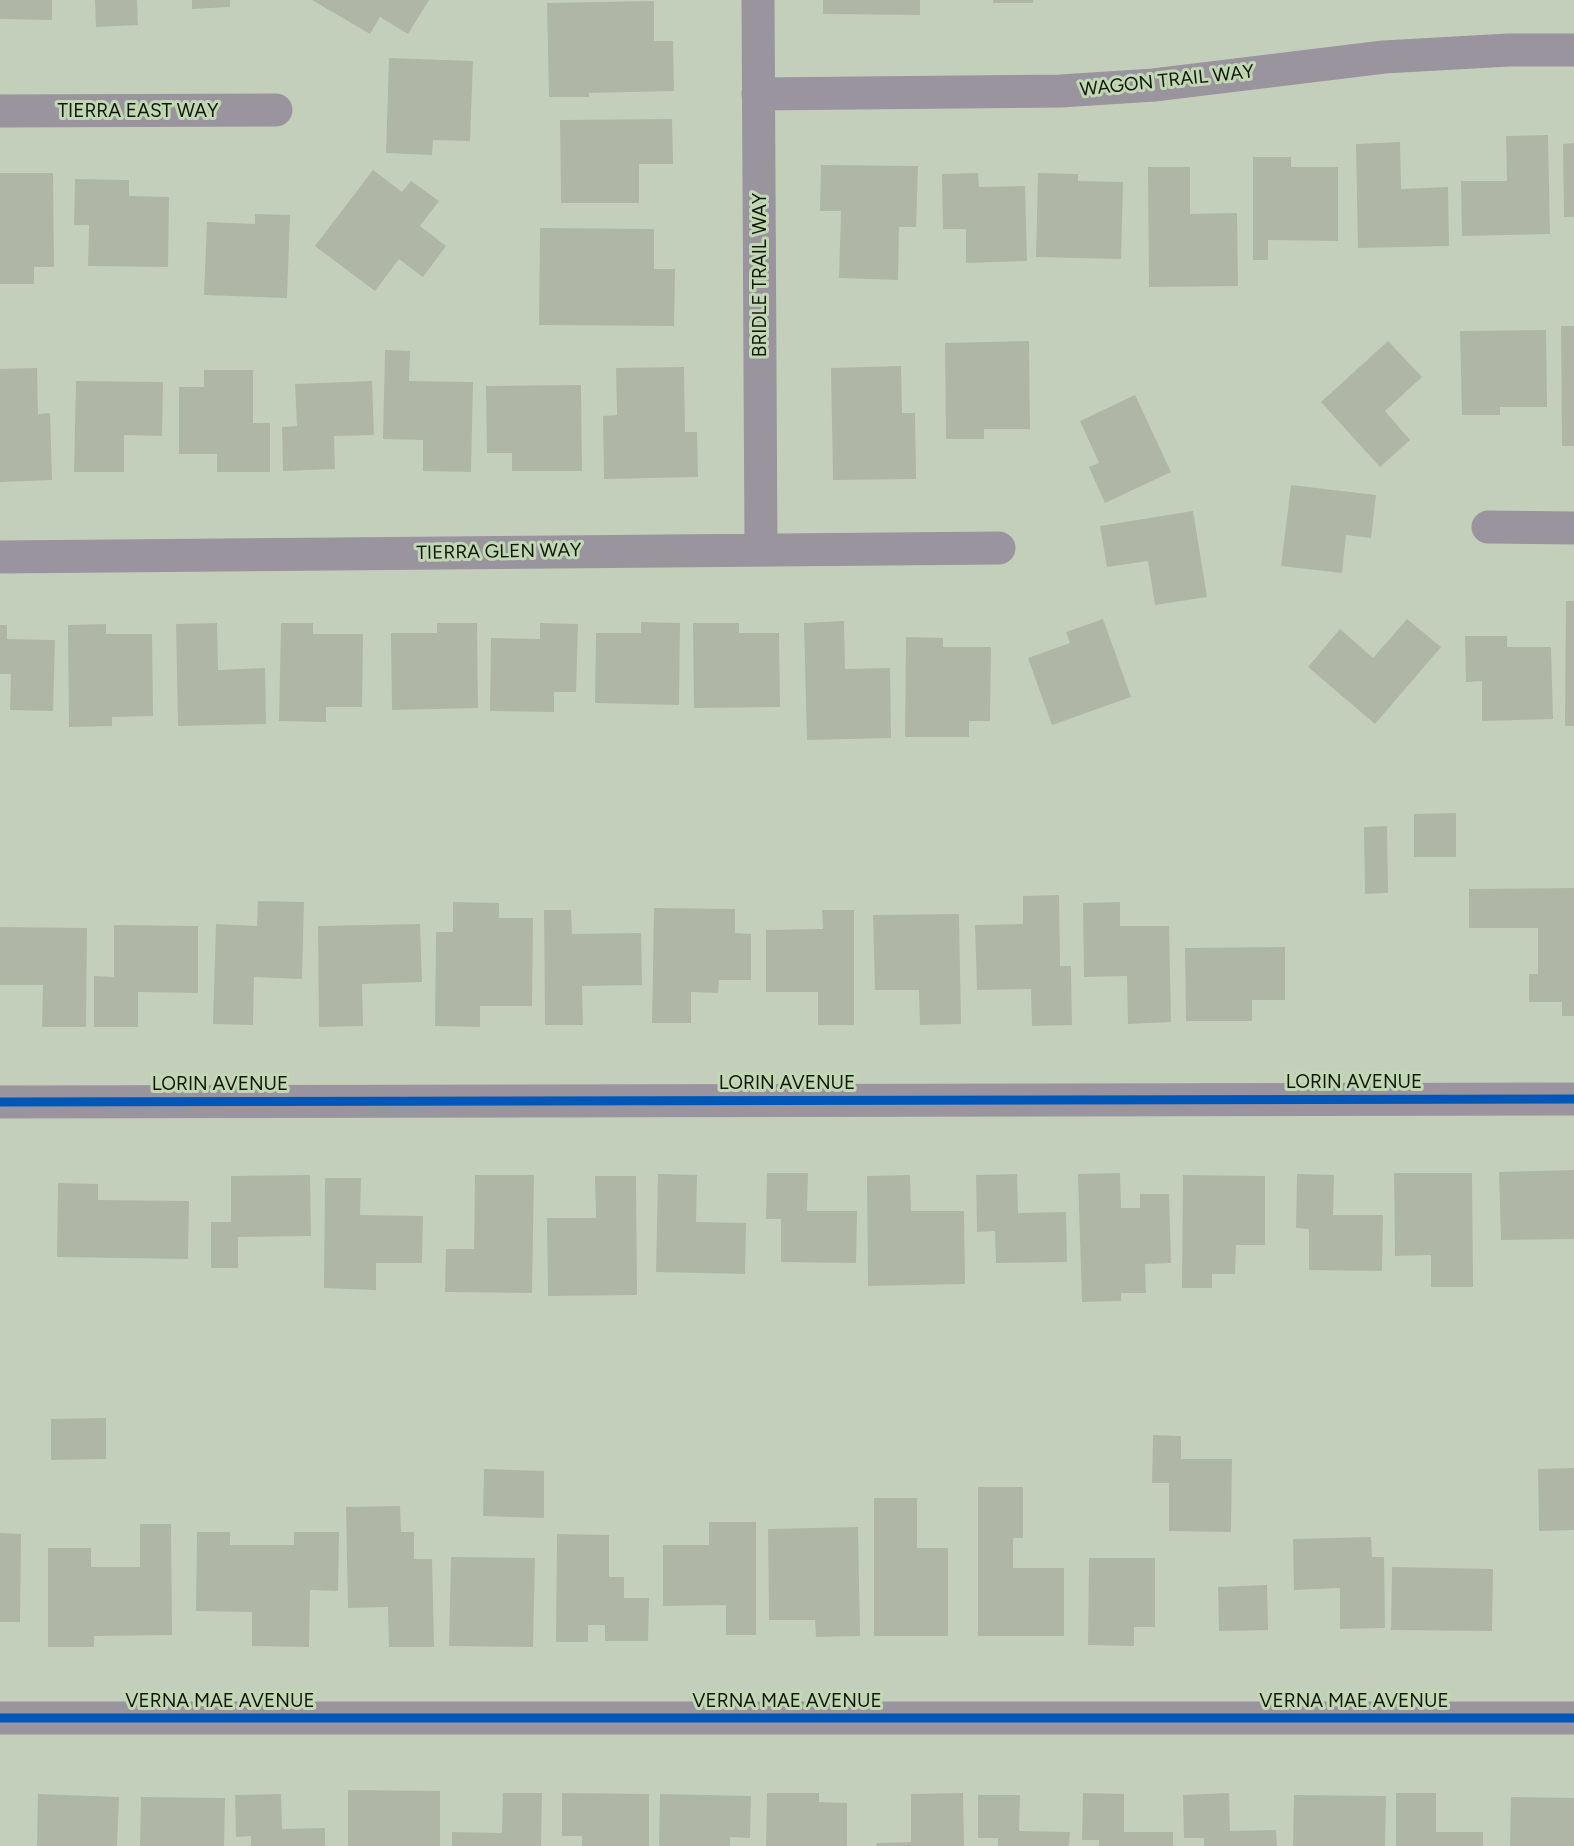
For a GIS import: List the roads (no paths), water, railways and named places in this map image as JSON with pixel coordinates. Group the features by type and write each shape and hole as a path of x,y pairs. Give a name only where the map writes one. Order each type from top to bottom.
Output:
{"street":[{"name":"BRIDLE TRAIL WAY","path":"758,0 761,550"},
{"name":"WAGON TRAIL WAY","path":"758,94 1061,91 1154,85 1384,57 1510,50 1574,50"},
{"name":"TIERRA EAST WAY","path":"0,111 276,110"},
{"path":"1488,527 1574,528"},
{"name":"TIERRA GLEN WAY","path":"0,557 999,548"},
{"name":"LORIN AVENUE","path":"0,1102 1574,1099"},
{"name":"VERNA MAE AVENUE","path":"0,1718 1574,1718"}]}
